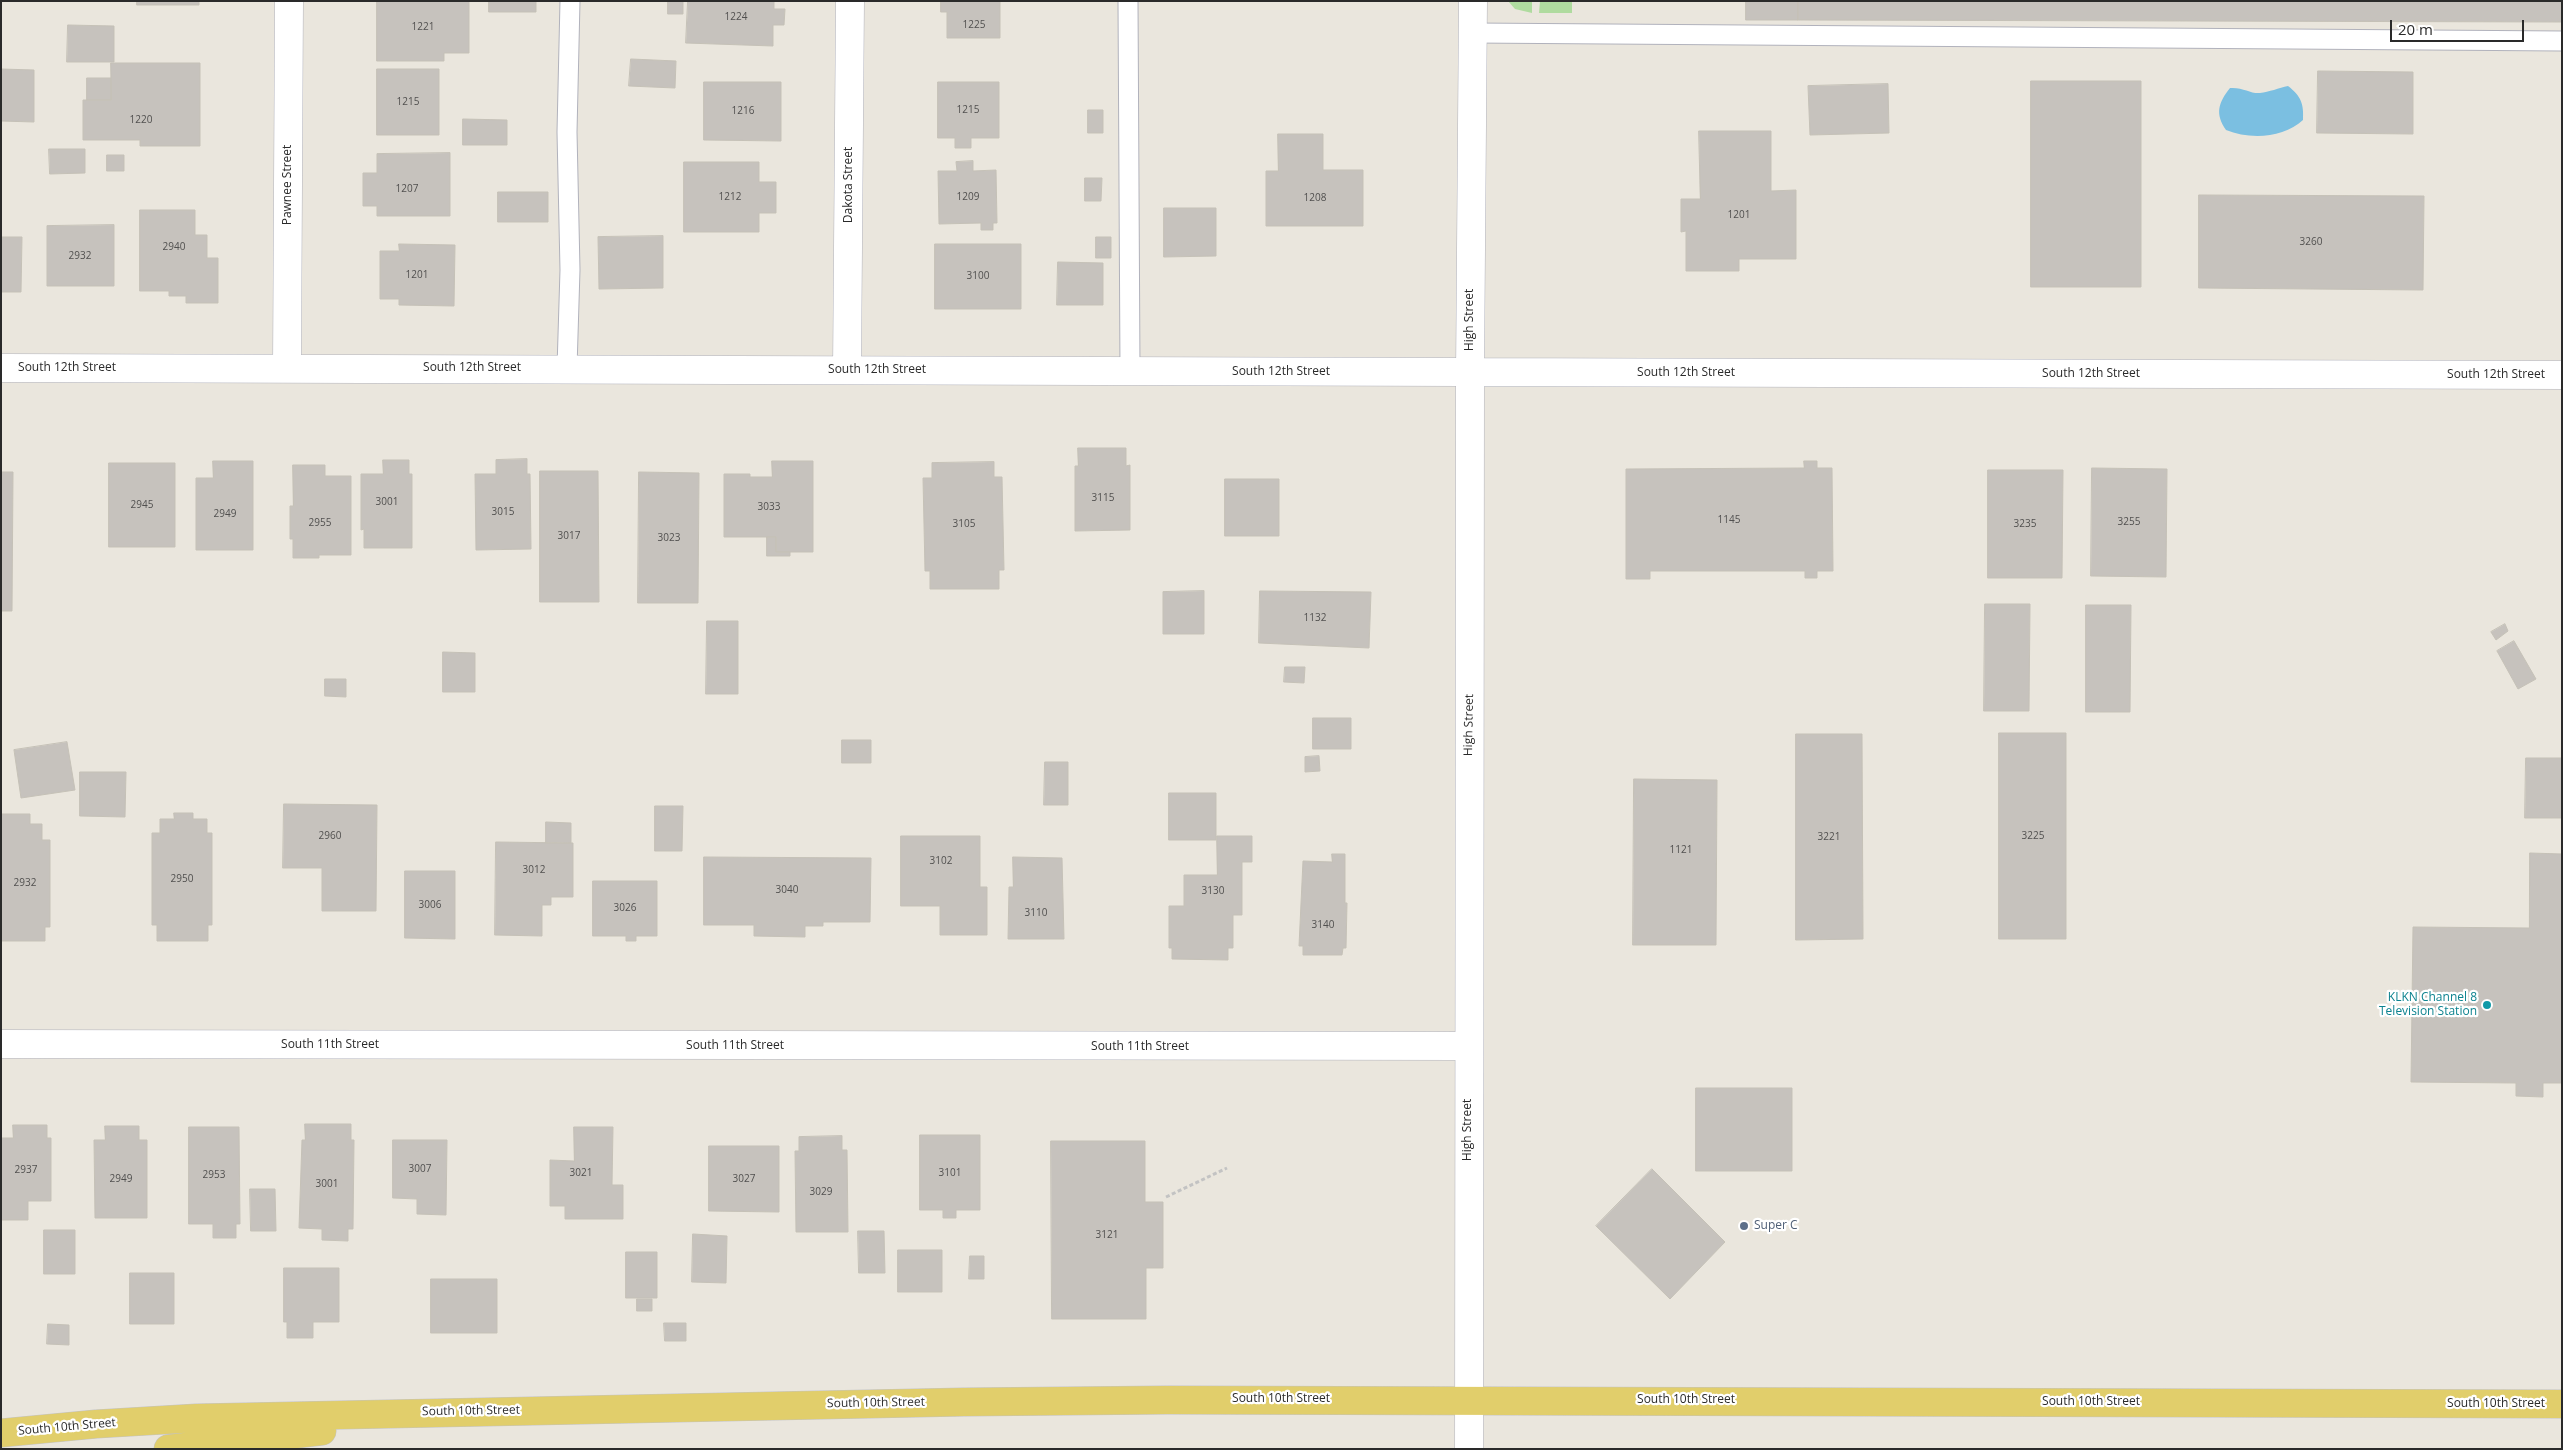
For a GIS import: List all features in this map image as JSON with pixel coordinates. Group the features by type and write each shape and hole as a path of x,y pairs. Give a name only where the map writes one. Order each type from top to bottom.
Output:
{"main road":[{"name":"South 10th Street","path":"1,1433 96,1424 197,1418 984,1401 1470,1399 2562,1404"},
{"path":"168,1449 518,1410"}],"street":[{"name":"Pawnee Street","path":"287,368 289,1"},
{"name":"Dakota Street","path":"847,370 850,1"},
{"name":"High Street","path":"1469,1449 1468,1046 1473,1"},
{"name":"South 12th Street","path":"1,368 567,368 1470,373 2562,375"},
{"name":"South 11th Street","path":"1,1044 1468,1046"}],"lane":[{"path":"567,368 570,270 567,132 570,1"},
{"path":"1128,1 1130,371"},
{"path":"1473,33 2562,41"}],"path":[{"path":"1166,1197 1227,1168"}],"green space":[{"path":"1508,1 1532,1 1532,13 1515,9"},
{"path":"1540,1 1572,1 1572,13 1539,13"}],"water":[{"path":"2288,86 2299,97 2303,109 2303,120 2295,126 2286,131 2266,136 2245,135 2226,130 2220,119 2219,109 2230,88 2260,93"}],"building":[{"path":"137,1 199,1 199,5 137,5"},
{"path":"377,1 469,1 469,53 444,53 444,61 377,61"},
{"path":"489,1 536,1 536,12 489,12"},
{"path":"668,1 683,1 683,14 668,14"},
{"path":"688,1 774,1 774,9 785,9 784,25 773,25 773,46 686,43"},
{"path":"941,1 1000,1 1000,38 947,38 947,12 941,12"},
{"path":"1746,1 1798,1 1798,20 1746,20"},
{"path":"1798,1 2562,1 2562,22 1798,20"},
{"path":"68,25 114,26 114,62 67,62"},
{"path":"631,59 676,61 675,88 629,86"},
{"path":"111,63 200,63 200,146 140,146 140,140 83,140 83,100 111,100"},
{"path":"1,69 34,70 34,122 1,121"},
{"path":"377,69 439,69 439,135 377,135"},
{"path":"2318,71 2413,72 2413,134 2317,133"},
{"path":"87,78 111,78 111,100 87,100"},
{"path":"2031,81 2141,81 2141,287 2031,287"},
{"path":"704,82 781,82 781,141 704,140"},
{"path":"938,82 999,82 999,138 971,138 971,148 955,148 955,138 938,138"},
{"path":"1888,84 1889,133 1810,135 1808,86"},
{"path":"1088,110 1103,110 1103,133 1088,133"},
{"path":"463,119 507,120 507,145 463,145"},
{"path":"1699,131 1771,131 1771,191 1796,190 1796,259 1739,259 1739,271 1686,271 1686,231 1681,232 1681,199 1700,199"},
{"path":"1278,134 1323,134 1323,170 1363,170 1363,226 1266,226 1266,171 1278,171"},
{"path":"49,149 85,149 85,173 50,174"},
{"path":"450,153 450,216 377,216 377,206 363,206 363,173 377,173 377,154"},
{"path":"107,155 124,155 124,171 107,171"},
{"path":"973,161 973,171 996,170 997,223 993,223 993,230 981,230 981,223 939,224 938,171 957,171 956,162"},
{"path":"684,162 759,162 759,182 776,182 776,213 759,213 759,232 684,232"},
{"path":"1085,178 1102,178 1101,201 1085,201"},
{"path":"498,192 548,192 548,222 498,222"},
{"path":"2199,195 2424,196 2423,290 2199,288"},
{"path":"1164,208 1216,208 1216,256 1164,257"},
{"path":"140,210 195,210 195,235 207,235 207,258 218,258 218,303 186,303 186,296 169,296 169,291 140,291"},
{"path":"114,225 114,286 47,286 47,226"},
{"path":"663,236 663,288 599,289 598,237"},
{"path":"1,237 22,237 21,292 1,292"},
{"path":"1096,237 1111,237 1111,258 1096,258"},
{"path":"399,244 455,245 454,306 399,305 399,299 380,299 380,251 399,251"},
{"path":"935,244 1021,244 1021,309 935,309"},
{"path":"1058,262 1103,263 1103,305 1057,305"},
{"path":"1078,448 1126,448 1126,466 1130,465 1130,530 1075,531 1075,466 1078,466"},
{"path":"527,459 527,474 530,474 531,549 476,550 475,474 496,474 496,460"},
{"path":"383,460 409,460 409,474 412,474 412,548 364,548 364,529 361,530 361,474 383,474"},
{"path":"213,461 253,461 253,550 196,550 196,478 213,478"},
{"path":"772,461 813,461 813,552 776,552 776,537 724,537 724,474 750,474 750,477 772,477"},
{"path":"1804,461 1817,461 1817,468 1832,468 1833,571 1817,571 1817,578 1805,578 1805,571 1650,571 1650,579 1626,579 1626,469 1804,468"},
{"path":"994,462 994,477 1002,477 1004,570 999,570 999,589 930,589 930,571 925,571 923,478 932,478 932,463"},
{"path":"109,463 175,463 175,547 109,547"},
{"path":"293,465 325,465 325,476 351,476 351,555 319,555 319,558 293,558 293,539 290,539 290,506 293,506"},
{"path":"2092,468 2167,469 2166,577 2091,576"},
{"path":"1988,470 2063,470 2062,578 1988,578"},
{"path":"540,471 598,471 599,602 540,602"},
{"path":"1,472 13,472 12,611 1,611"},
{"path":"639,472 699,473 698,603 638,603"},
{"path":"1225,479 1279,479 1279,536 1225,536"},
{"path":"767,537 776,537 776,552 790,552 790,556 767,556"},
{"path":"1204,591 1204,634 1163,634 1163,592"},
{"path":"1260,591 1371,592 1369,648 1259,643"},
{"path":"1985,604 2030,604 2029,711 1984,711"},
{"path":"2086,605 2131,605 2130,712 2086,712"},
{"path":"707,621 738,621 738,694 706,694"},
{"path":"2505,624 2508,631 2496,640 2491,632"},
{"path":"2514,641 2536,679 2518,689 2497,651"},
{"path":"443,652 475,653 475,692 443,692"},
{"path":"1285,667 1305,667 1304,683 1284,682"},
{"path":"325,679 346,679 346,697 325,696"},
{"path":"1313,718 1351,718 1351,749 1313,749"},
{"path":"1999,733 2066,733 2066,939 1999,939"},
{"path":"1796,734 1862,734 1863,939 1796,940"},
{"path":"842,740 871,740 871,763 842,763"},
{"path":"67,742 75,790 21,798 14,750"},
{"path":"1319,756 1320,771 1305,772 1305,757"},
{"path":"2526,758 2562,758 2562,818 2525,818"},
{"path":"1045,762 1068,762 1068,805 1044,805"},
{"path":"80,772 126,772 125,817 80,816"},
{"path":"1634,779 1717,780 1716,945 1633,945"},
{"path":"1169,793 1216,793 1216,840 1169,840"},
{"path":"284,804 377,805 376,911 322,911 322,868 283,868"},
{"path":"655,806 683,806 682,851 655,851"},
{"path":"174,813 193,813 193,819 207,819 207,833 212,833 212,925 208,925 208,941 157,941 157,925 152,925 152,833 160,833 160,819 174,819"},
{"path":"1,814 30,814 30,824 42,824 42,840 50,840 50,927 45,927 45,941 1,941"},
{"path":"546,822 571,823 571,843 546,843"},
{"path":"901,836 980,836 980,887 987,887 987,935 940,935 940,906 901,906"},
{"path":"1217,836 1252,836 1252,862 1242,862 1242,915 1233,915 1233,948 1228,948 1228,960 1172,959 1172,948 1169,948 1169,906 1184,906 1184,875 1217,875"},
{"path":"496,842 573,843 573,897 551,897 551,905 542,905 542,936 495,935"},
{"name":"KLKN Channel 8 Television Station","path":"2530,853 2562,854 2562,1083 2543,1083 2543,1097 2516,1096 2516,1083 2411,1082 2413,927 2529,928"},
{"path":"1332,854 1345,854 1346,948 1343,948 1342,955 1303,955 1303,946 1299,946 1303,861 1332,862"},
{"path":"704,857 871,858 870,922 823,922 823,926 805,926 805,937 754,936 754,925 704,925"},
{"path":"1013,857 1062,858 1064,939 1008,939 1009,887 1013,887"},
{"path":"405,871 455,871 455,939 405,938"},
{"path":"593,881 657,881 657,936 636,936 636,941 626,941 626,936 593,936"},
{"path":"1696,1088 1792,1088 1792,1171 1696,1171"},
{"path":"305,1124 351,1124 351,1140 354,1140 353,1229 348,1229 348,1241 322,1240 322,1229 299,1228 302,1140 305,1140"},
{"path":"13,1125 47,1125 47,1138 51,1138 51,1201 28,1201 28,1220 1,1220 1,1138 13,1138"},
{"path":"105,1126 139,1126 139,1140 147,1140 147,1218 95,1218 94,1140 105,1140"},
{"path":"189,1127 239,1127 240,1224 236,1224 236,1238 213,1238 213,1224 189,1224"},
{"path":"574,1127 613,1127 612,1185 623,1185 623,1219 565,1219 565,1206 550,1206 550,1160 574,1161"},
{"path":"920,1135 980,1135 980,1210 956,1210 956,1218 943,1218 943,1210 920,1210"},
{"path":"842,1136 842,1150 847,1150 848,1232 796,1232 795,1151 799,1151 799,1137"},
{"path":"393,1140 447,1140 446,1215 417,1214 417,1199 393,1198"},
{"path":"1051,1141 1145,1141 1145,1202 1163,1202 1163,1268 1146,1268 1146,1319 1052,1319"},
{"path":"709,1146 779,1146 779,1212 709,1211"},
{"path":"1652,1169 1725,1242 1670,1299 1596,1226"},
{"path":"250,1189 275,1189 276,1231 251,1231"},
{"path":"44,1230 75,1230 75,1274 44,1274"},
{"path":"858,1231 884,1231 885,1273 859,1273"},
{"path":"693,1234 727,1236 726,1283 692,1282"},
{"path":"898,1250 942,1250 942,1292 898,1292"},
{"path":"626,1252 657,1252 657,1298 626,1298"},
{"path":"970,1256 984,1256 984,1279 969,1279"},
{"path":"284,1268 339,1268 339,1322 313,1322 313,1338 287,1338 287,1322 284,1322"},
{"path":"130,1273 174,1273 174,1324 130,1324"},
{"path":"431,1279 497,1279 497,1333 431,1333"},
{"path":"637,1299 652,1299 652,1311 637,1311"},
{"path":"664,1323 686,1323 686,1341 665,1341"},
{"path":"48,1324 69,1325 69,1345 47,1344"}],"place":[{"name":"KLKN Channel 8 Television Station","path":"2487,1005"},
{"name":"Super C","path":"1744,1226"}]}
